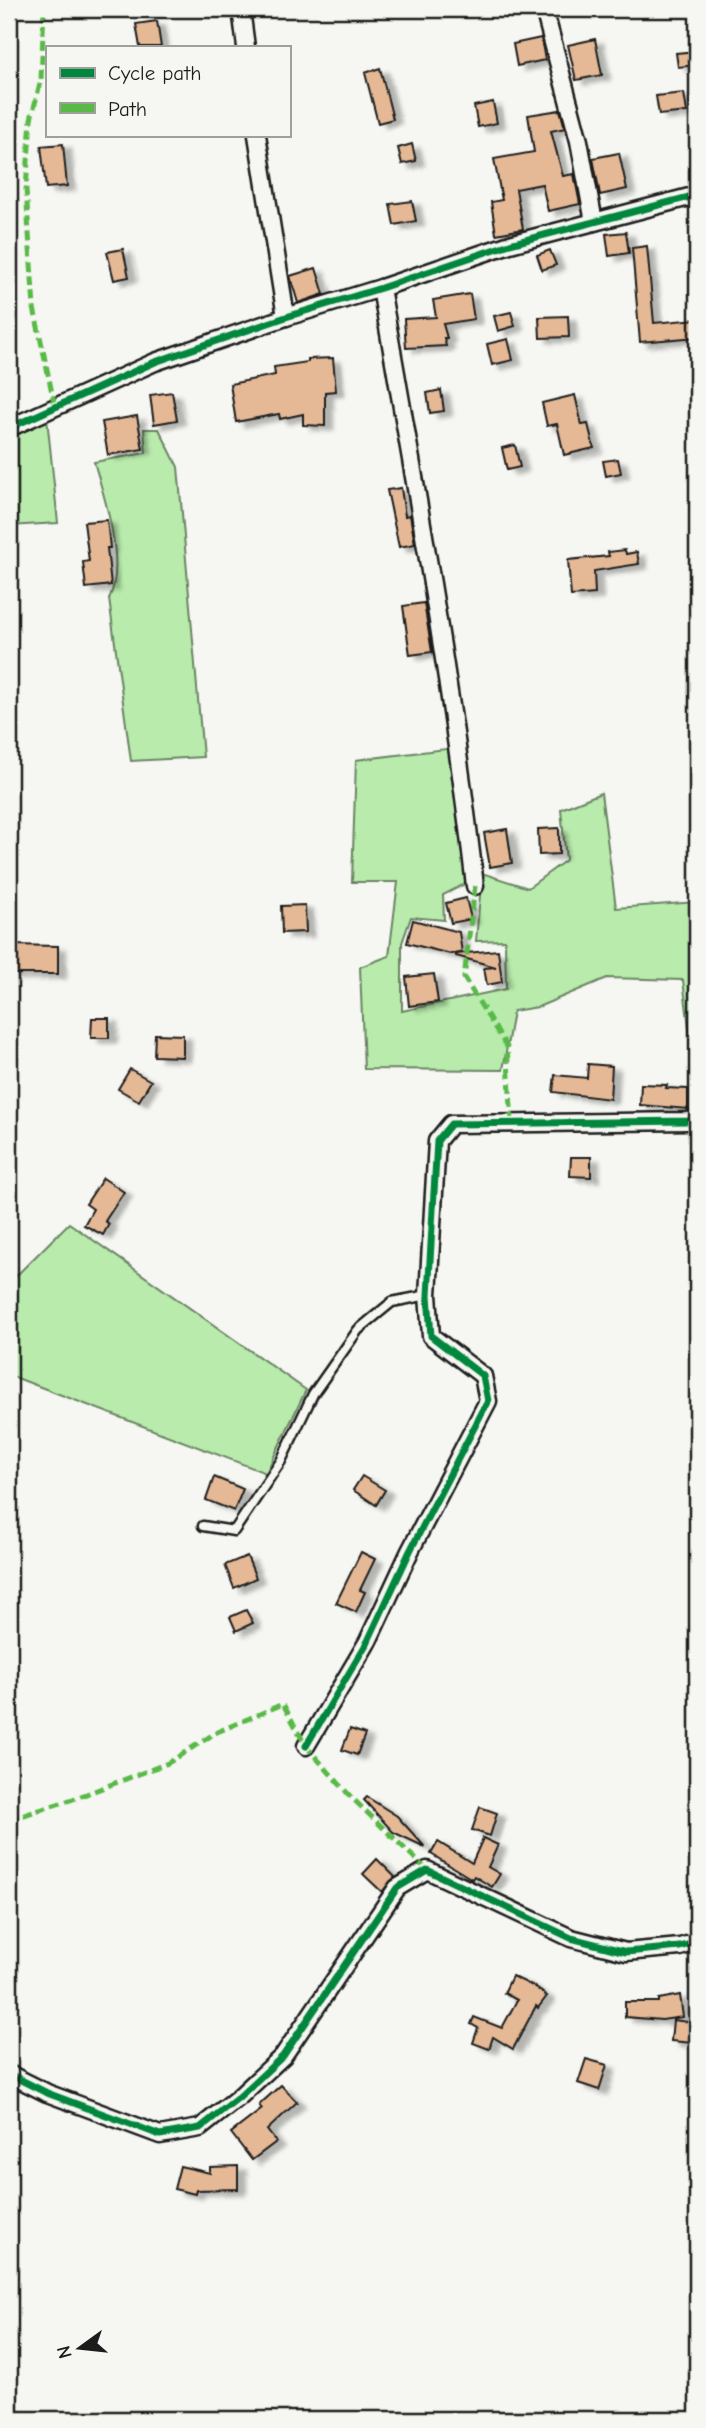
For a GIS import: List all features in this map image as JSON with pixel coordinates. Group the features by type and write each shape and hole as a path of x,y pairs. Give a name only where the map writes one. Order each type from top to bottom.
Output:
{"street":[{"path":"241,9 246,46"},
{"path":"544,9 579,141 594,222"},
{"path":"257,136 286,317"},
{"path":"9,428 155,362 286,317 510,244 697,195"},
{"path":"381,288 438,612 475,886"},
{"path":"306,1746 368,1642 410,1551 488,1401 483,1376 431,1336 429,1295 437,1141 451,1125 689,1121 697,1117"},
{"path":"9,2074 47,2093 160,2135 200,2128 239,2097 283,2056 397,1888 427,1870 571,1938 626,1952 680,1947 697,1942"}],"lane":[{"path":"203,1526 234,1531 281,1461 313,1394 358,1330 392,1302 429,1295"}],"green space":[{"path":"47,418 58,523 9,526 9,438"},
{"path":"144,429 159,429 178,467 203,757 131,761 109,599 114,585 115,550 94,462 146,453"},
{"path":"454,748 467,883 443,895 444,920 411,917 402,943 402,1011 506,989 505,940 476,941 482,873 528,888 566,860 561,809 601,793 616,908 697,902 697,1051 692,1052 683,980 607,978 538,1007 513,1011 503,1070 364,1069 360,967 389,956 398,882 352,882 356,760"},
{"path":"69,1223 306,1390 266,1473 9,1375 9,1283"}],"building":[{"path":"157,21 161,46 140,46 136,24"},
{"path":"541,38 545,60 517,66 513,44"},
{"path":"595,39 602,75 576,80 568,45"},
{"path":"697,51 697,65 678,67 676,53"},
{"path":"380,68 393,119 378,123 365,73"},
{"path":"684,93 687,112 659,115 656,96"},
{"path":"493,102 497,123 478,127 474,106"},
{"path":"560,110 565,128 551,131 563,176 574,174 580,204 548,211 542,184 516,189 523,229 496,234 491,202 502,200 494,159 534,152 528,115"},
{"path":"63,144 67,186 46,188 41,146"},
{"path":"412,144 416,161 402,164 398,148"},
{"path":"619,153 627,189 600,195 593,158"},
{"path":"412,201 416,221 394,225 390,204"},
{"path":"626,232 629,253 609,256 606,234"},
{"path":"647,246 654,323 697,319 697,337 640,342 632,248"},
{"path":"123,249 129,277 114,280 107,252"},
{"path":"550,250 556,265 542,270 537,255"},
{"path":"316,268 324,294 298,303 290,276"},
{"path":"470,294 474,319 443,324 446,346 406,348 404,319 436,317 433,300"},
{"path":"511,312 515,326 498,331 494,316"},
{"path":"568,316 569,337 540,338 539,317"},
{"path":"508,339 513,360 492,365 487,344"},
{"path":"333,358 336,391 325,392 325,426 303,425 303,414 280,419 279,414 236,422 230,384 275,375 274,367 308,362 308,359"},
{"path":"441,390 444,411 430,413 427,393"},
{"path":"172,392 177,420 154,424 150,395"},
{"path":"575,395 582,425 588,424 594,448 564,455 557,424 547,426 542,403"},
{"path":"137,416 143,449 108,455 102,422"},
{"path":"515,445 520,467 507,470 502,448"},
{"path":"618,459 621,473 606,476 603,461"},
{"path":"401,488 405,516 410,515 415,544 399,547 387,490"},
{"path":"107,520 111,585 86,588 83,562 89,561 84,522"},
{"path":"625,550 626,554 637,552 639,564 594,571 595,594 571,596 568,560 609,556 608,552"},
{"path":"424,603 432,652 410,655 403,606"},
{"path":"559,828 559,854 539,855 538,829"},
{"path":"507,829 512,863 490,867 484,833"},
{"path":"466,898 471,919 451,923 446,903"},
{"path":"305,905 306,932 282,933 281,906"},
{"path":"413,920 459,932 462,953 450,954 407,943"},
{"path":"9,945 58,946 58,974 9,974"},
{"path":"498,950 502,982 487,985 484,968 496,967 456,956 456,954"},
{"path":"434,974 438,1002 409,1006 406,977"},
{"path":"92,1018 109,1018 109,1038 91,1038"},
{"path":"155,1034 183,1035 183,1057 154,1056"},
{"path":"588,1064 612,1066 610,1099 553,1092 555,1075 587,1078"},
{"path":"130,1069 151,1081 139,1101 118,1089"},
{"path":"641,1084 688,1089 688,1109 640,1105"},
{"path":"571,1157 591,1157 591,1177 570,1176"},
{"path":"103,1178 124,1192 105,1221 109,1224 103,1235 84,1225 93,1209 86,1204"},
{"path":"362,1476 385,1490 376,1505 353,1490"},
{"path":"214,1477 243,1489 234,1511 206,1500"},
{"path":"361,1552 375,1559 360,1590 365,1592 356,1612 336,1603"},
{"path":"247,1556 256,1578 234,1588 225,1565"},
{"path":"246,1610 253,1623 236,1631 230,1617"},
{"path":"350,1729 365,1734 357,1755 342,1750"},
{"path":"367,1797 397,1816 425,1847 393,1832 364,1800"},
{"path":"480,1807 497,1813 490,1836 472,1830"},
{"path":"483,1838 498,1845 488,1867 500,1874 492,1887 474,1876 472,1879 431,1854 438,1842 472,1863"},
{"path":"377,1859 395,1877 382,1892 363,1874"},
{"path":"512,1976 547,1996 538,2008 536,2006 513,2049 493,2037 489,2049 473,2043 478,2028 471,2024 474,2017 502,2028 517,2000 504,1993"},
{"path":"680,1995 683,2017 662,2020 625,2017 625,2002 659,2002 659,1999"},
{"path":"673,2020 696,2023 694,2043 671,2041"},
{"path":"586,2059 607,2065 599,2090 578,2083"},
{"path":"281,2085 297,2102 267,2130 276,2142 252,2160 231,2133 262,2109 259,2105"},
{"path":"180,2166 210,2173 210,2167 238,2166 238,2189 196,2190 195,2194 174,2189"}],"marked path":[{"path":"44,9 41,80 31,119 26,189 34,308 55,407"},
{"path":"475,886 464,978 507,1047 512,1122"},
{"path":"9,1820 168,1763 217,1732 283,1704 306,1746 350,1796 427,1870"}],"cycle path":[{"path":"9,428 155,362 286,317 510,244 697,195"},
{"path":"306,1746 368,1641 410,1551 488,1401 483,1376 431,1336 428,1295 437,1141 451,1124 689,1121 697,1117"},
{"path":"9,2074 47,2093 160,2135 200,2128 239,2097 283,2056 397,1888 427,1870 571,1938 626,1952 680,1947 697,1942"}]}
